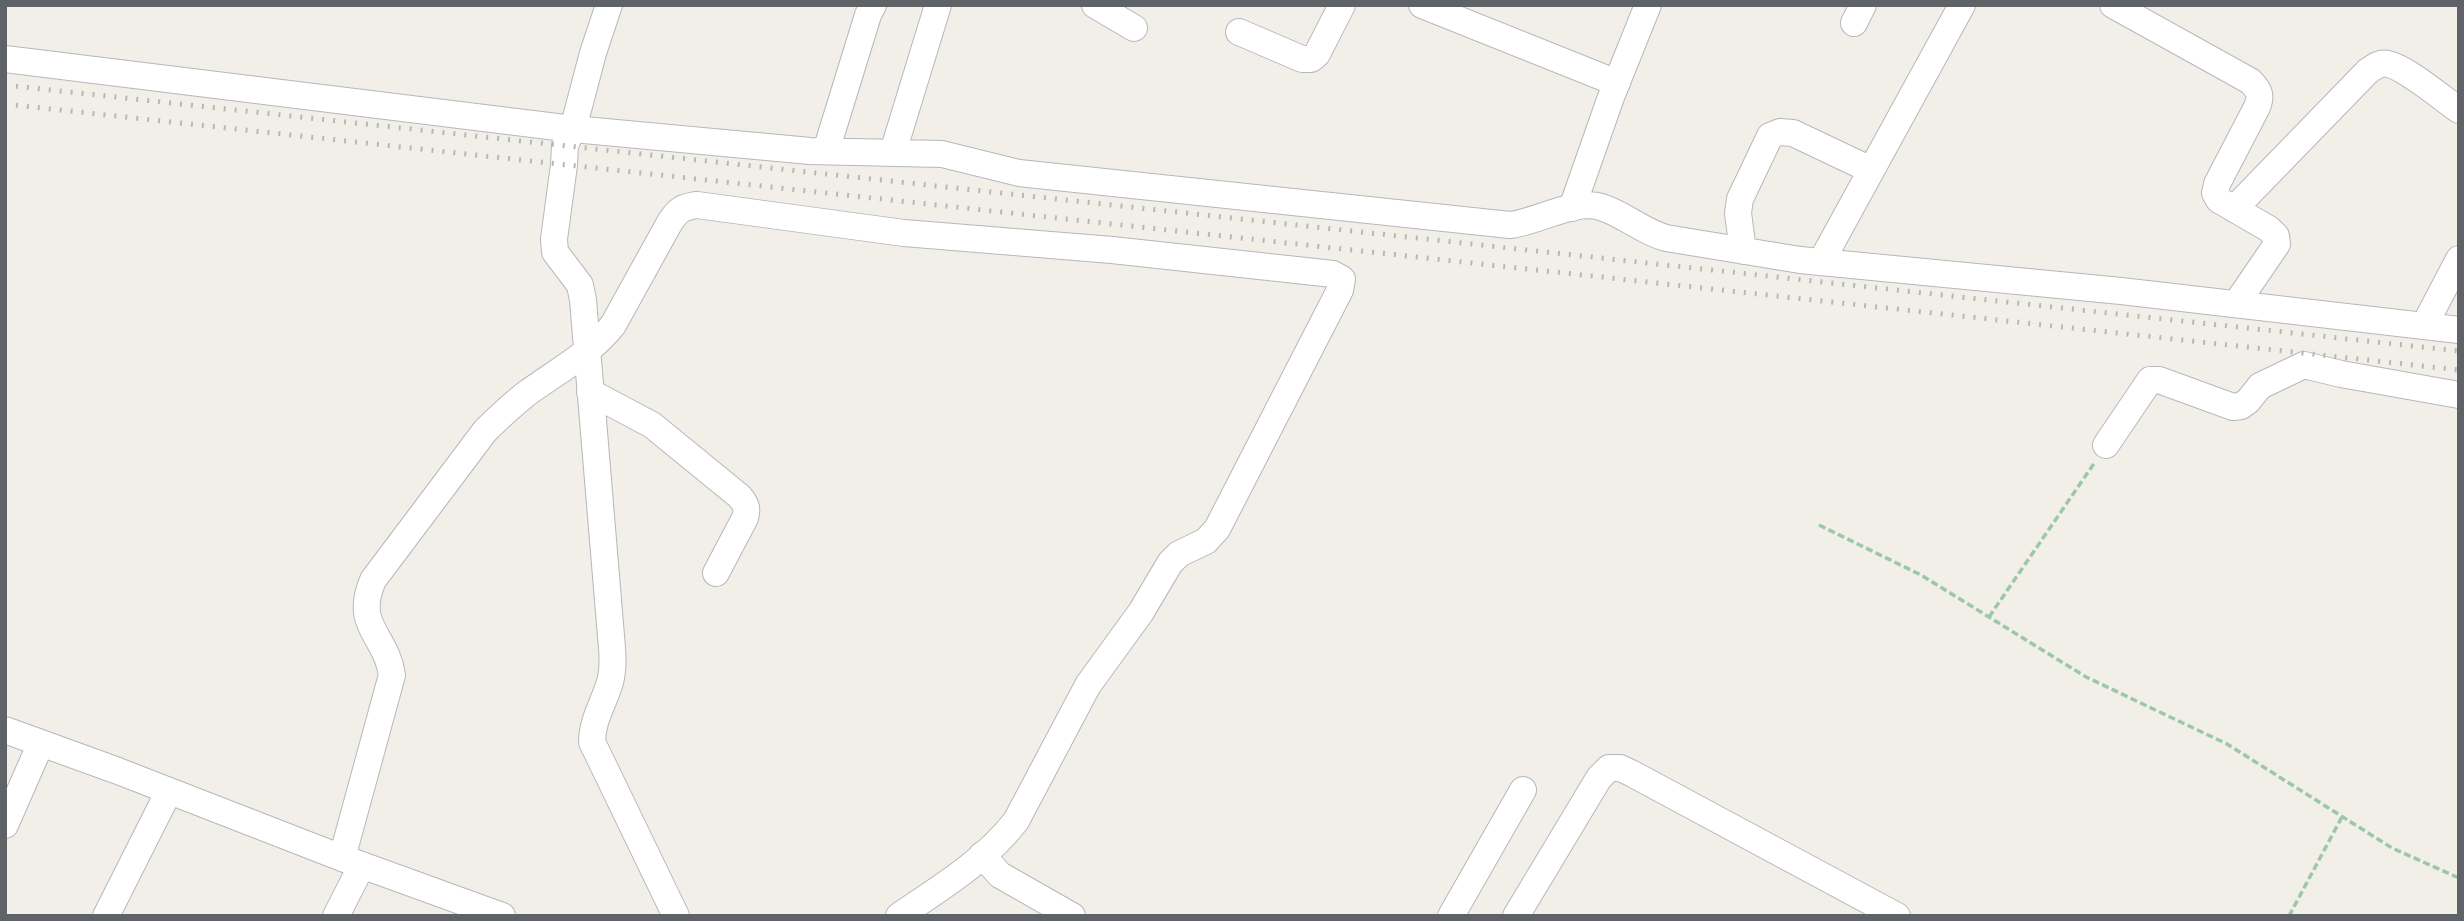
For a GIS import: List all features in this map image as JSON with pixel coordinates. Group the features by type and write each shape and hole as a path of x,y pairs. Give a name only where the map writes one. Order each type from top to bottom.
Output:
{"street":[{"path":"609,5 573,129 565,145 554,239 555,253 580,285 613,666 610,682 592,728 592,742 676,916"},
{"path":"826,151 873,5"},
{"path":"893,152 938,5"},
{"path":"1096,5 1134,28"},
{"path":"1239,32 1302,59 1311,59 1317,54 1342,5"},
{"path":"1422,5 1617,83"},
{"path":"1572,208 1648,5"},
{"path":"1821,261 1962,5"},
{"path":"2113,5 2141,12 2250,81 2258,90 2260,99 2257,107 2217,184 2216,192 2219,200 2269,229 2276,236 2277,244 2236,304"},
{"path":"5,59 573,129 826,151 942,154 1019,173 1510,225 1524,224 1588,205 1600,207 1653,235 1744,251 2459,330"},
{"path":"2234,209 2368,71 2377,65 2386,63 2398,67 2459,110"},
{"path":"1744,251 1738,213 1740,199 1770,136 1780,132 1793,133 1871,170"},
{"path":"336,916 352,862 392,675 390,663 368,622 365,609 373,580 485,431 516,402 587,351 613,325 677,211 683,207 696,205 904,233 1112,250 1333,274 1342,279 1340,290 1216,529 1206,541 1179,554 1170,563 1141,612 1087,685 1016,821 969,867 899,916"},
{"path":"2424,326 2459,259"},
{"path":"2106,445 2150,380 2159,380 2233,407 2248,401 2260,386 2304,365 2459,395"},
{"path":"590,392 652,425 746,504 748,510 745,518 716,573"},
{"path":"5,730 502,916"},
{"path":"5,825 41,743"},
{"path":"1516,916 1599,778 1609,768 1620,768 1631,773 1897,916"},
{"path":"1451,916 1523,790"},
{"path":"106,916 169,791"},
{"path":"982,855 1000,875 1072,916"}],"path":[{"path":"1989,617 2106,445"},
{"path":"1819,525 1921,575 2085,677 2227,744 2392,848 2459,878"},
{"path":"2289,916 2343,816"}],"railway":[{"path":"5,85 2459,351"},
{"path":"5,104 2459,370"}]}
